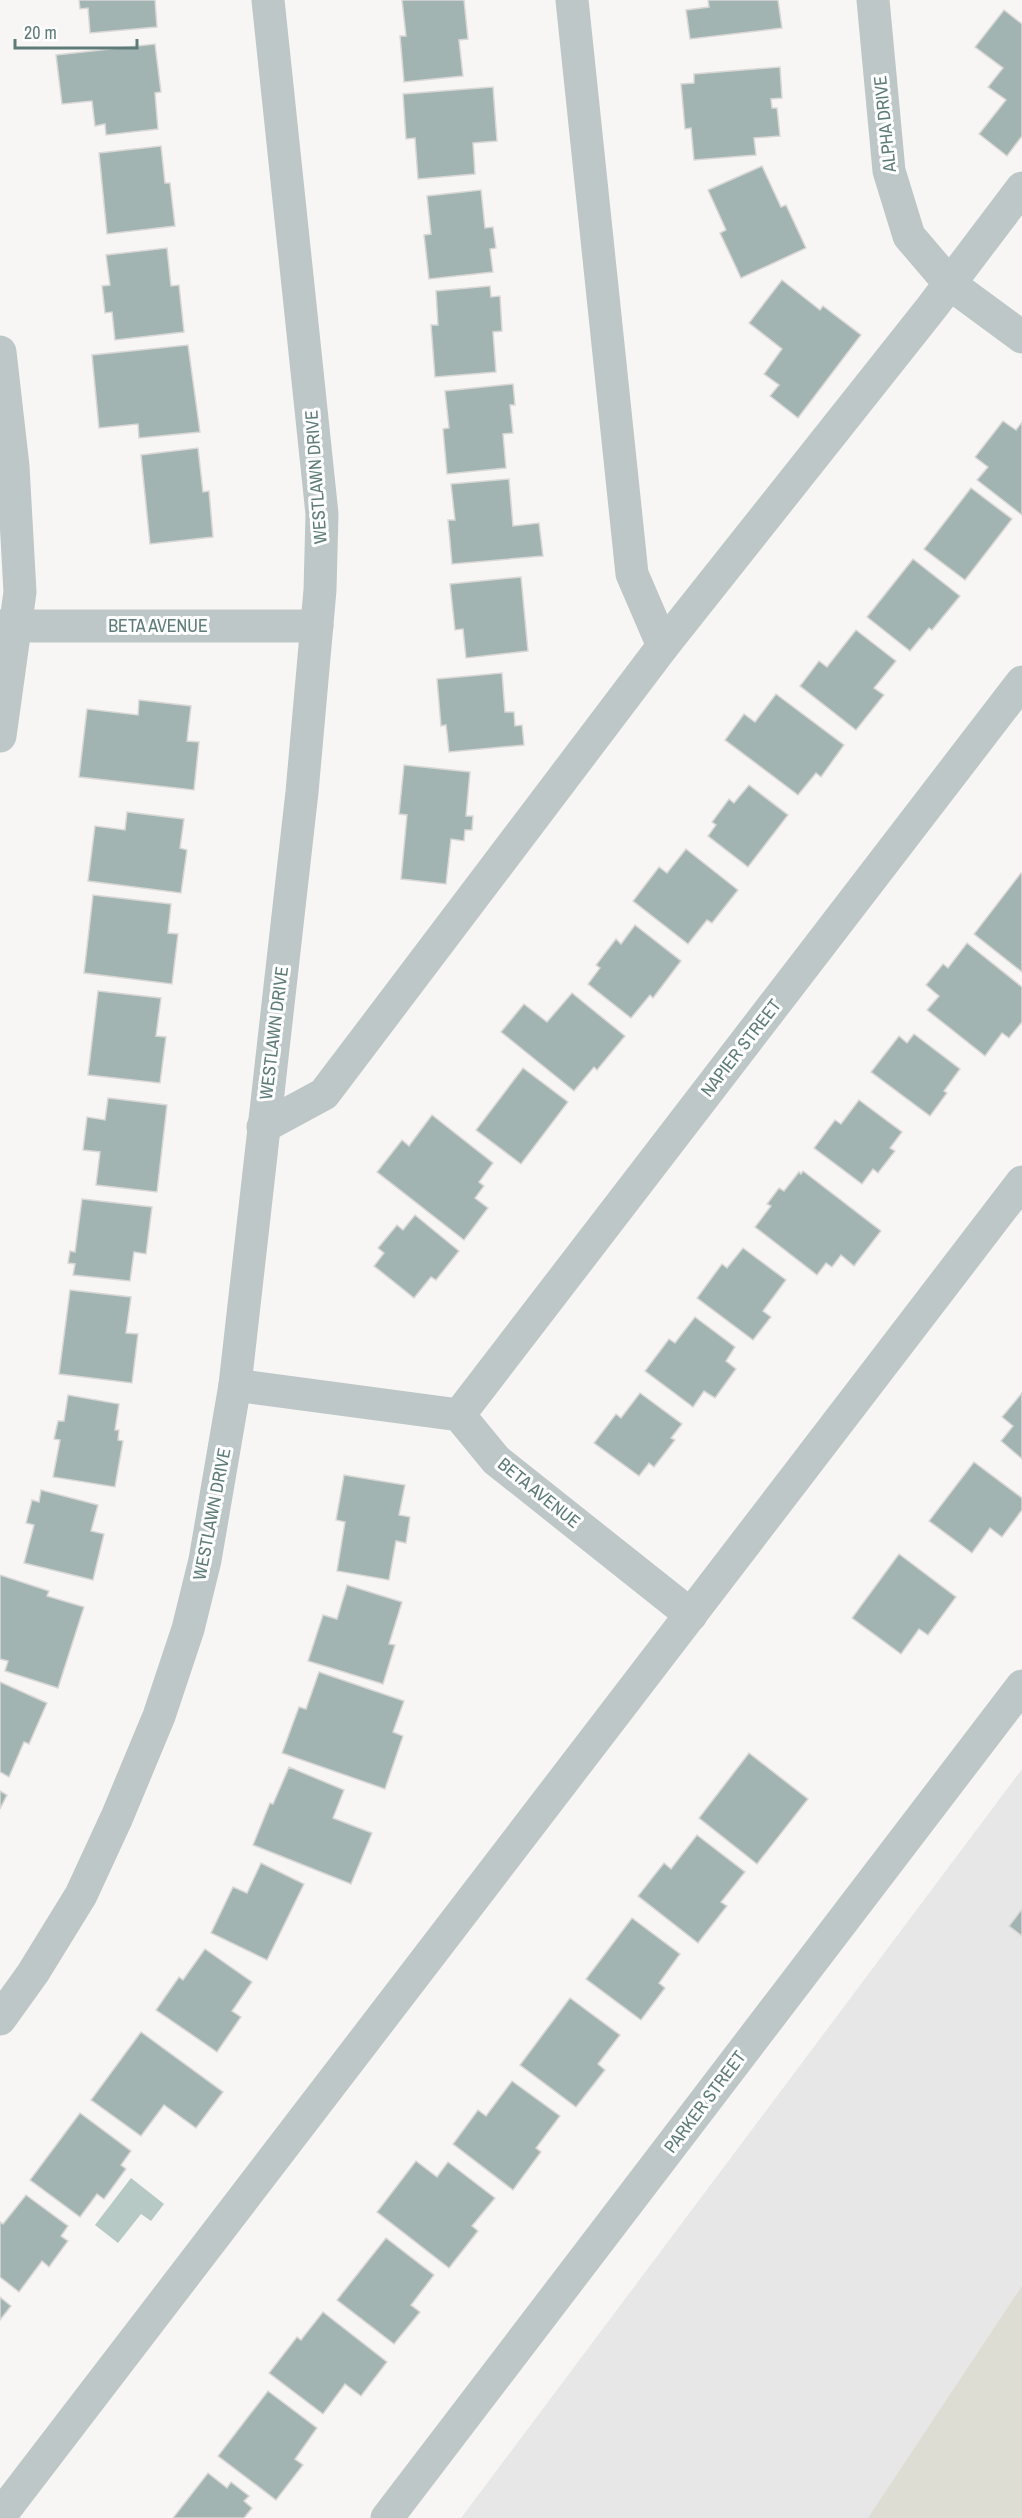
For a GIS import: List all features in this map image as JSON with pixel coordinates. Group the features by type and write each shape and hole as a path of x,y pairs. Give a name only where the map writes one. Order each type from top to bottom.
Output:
{"street":[{"name":"WESTLAWN DRIVE","path":"0,2019 33,1973 81,1895 117,1817 159,1716 188,1629 205,1560 235,1385 302,792 317,626 322,514 268,0"},
{"path":"572,0 632,574 663,646"},
{"name":"ALPHA DRIVE","path":"873,0 889,171 909,236 950,284 1022,337"},
{"path":"263,1127 324,1094 663,646 950,284 1022,188"},
{"path":"0,352 13,466 20,592 8,626 0,736"},
{"name":"BETA AVENUE","path":"8,626 317,626"},
{"name":"NAPIER STREET","path":"459,1415 1022,682"},
{"path":"0,2516 1022,1182"},
{"path":"235,1385 459,1415"},
{"name":"BETA AVENUE","path":"459,1415 496,1460 690,1615"},
{"name":"PARKER STREET","path":"387,2518 1022,1686"}],"shaded area":[{"path":"1022,1769 1022,2518 461,2518"},
{"path":"131,2178 164,2204 151,2221 141,2214 118,2243 95,2225"},
{"path":"1022,2286 1022,2518 868,2518"}],"building":[{"path":"79,0 155,0 157,27 90,33 88,8 80,9"},
{"path":"402,0 464,0 468,39 459,40 463,76 404,82 400,36 406,36"},
{"path":"708,0 778,0 782,28 690,39 686,10 709,7"},
{"path":"1004,10 1022,24 1022,136 1007,156 979,134 1006,100 988,87 1003,68 975,47"},
{"path":"155,44 161,92 155,93 158,129 106,135 105,124 95,126 92,101 62,104 56,55"},
{"path":"780,67 782,98 771,99 772,108 777,108 780,136 754,138 756,155 694,160 691,128 685,129 681,84 694,83 694,74"},
{"path":"493,87 497,141 473,143 475,174 418,179 415,138 406,139 403,94"},
{"path":"161,146 165,183 170,183 175,226 107,234 99,153"},
{"path":"762,166 781,207 786,205 806,248 741,278 720,233 726,230 708,190"},
{"path":"481,190 485,228 493,227 496,248 490,249 493,272 429,279 424,235 431,234 427,196"},
{"path":"167,248 171,286 179,285 184,332 115,340 112,312 105,313 102,286 110,285 106,255"},
{"path":"782,280 820,310 823,306 861,335 798,418 770,396 779,385 764,374 782,349 749,323"},
{"path":"490,286 491,297 500,296 502,331 493,332 496,372 435,377 431,325 438,325 436,291"},
{"path":"188,345 200,432 139,438 138,424 99,428 92,355"},
{"path":"513,384 515,405 510,405 513,433 503,434 506,468 447,474 443,429 449,428 445,391"},
{"path":"1003,421 1016,430 1022,422 1022,515 977,480 988,467 975,457"},
{"path":"198,448 203,492 209,491 213,537 150,544 141,455"},
{"path":"509,479 513,526 539,523 543,556 452,564 448,520 455,520 451,484"},
{"path":"971,488 1012,519 965,580 924,549"},
{"path":"913,559 960,596 932,630 929,628 910,651 867,617"},
{"path":"521,577 528,651 466,658 463,629 455,630 450,584"},
{"path":"856,630 896,661 874,688 884,695 856,730 800,686 819,661 827,667"},
{"path":"502,673 505,712 514,712 515,726 522,725 524,745 449,752 446,725 441,726 437,679"},
{"path":"776,694 844,745 821,777 816,773 798,795 725,740 744,714 755,722"},
{"path":"139,700 191,706 187,741 199,742 194,790 79,777 87,709 138,715"},
{"path":"404,765 470,772 466,816 473,816 472,830 465,830 464,841 451,839 446,884 401,879 407,815 399,814"},
{"path":"749,785 788,815 748,867 708,836 716,825 712,822 729,799 734,803"},
{"path":"127,812 184,819 180,848 187,850 181,893 88,881 95,826 125,830"},
{"path":"686,849 738,890 712,923 707,920 688,944 633,901 659,867 667,873"},
{"path":"1022,874 1022,972 974,934"},
{"path":"93,895 171,904 168,933 178,934 172,984 84,973"},
{"path":"635,925 681,961 653,998 650,995 631,1018 588,984 600,968 596,965 616,939 621,944"},
{"path":"967,943 1022,987 1022,1022 1009,1038 1002,1033 985,1056 927,1010 939,996 926,985 943,964 948,968"},
{"path":"98,991 161,998 156,1036 166,1037 160,1083 88,1075"},
{"path":"572,993 625,1036 597,1070 594,1067 574,1091 501,1032 524,1004 547,1022"},
{"path":"914,1034 960,1069 944,1091 947,1093 930,1116 871,1072 899,1036 907,1043"},
{"path":"523,1068 568,1102 521,1164 476,1130"},
{"path":"108,1098 167,1105 157,1192 96,1185 100,1152 83,1150 87,1117 105,1120"},
{"path":"859,1100 902,1132 890,1148 895,1151 878,1173 873,1169 862,1184 814,1148 835,1120 841,1124"},
{"path":"432,1115 493,1163 479,1182 484,1186 475,1198 488,1208 464,1240 377,1172 402,1140 409,1146"},
{"path":"803,1171 881,1231 854,1266 841,1255 832,1267 826,1263 817,1275 755,1227 771,1206 767,1204 779,1188 784,1191 799,1172 801,1174"},
{"path":"82,1199 152,1207 146,1254 134,1252 130,1281 73,1275 75,1264 68,1263 70,1251 75,1252"},
{"path":"415,1215 459,1251 436,1280 431,1277 414,1298 374,1266 384,1253 378,1248 397,1225 403,1230"},
{"path":"743,1248 786,1280 763,1311 771,1317 753,1340 697,1298 722,1264 727,1268"},
{"path":"70,1290 131,1297 126,1333 138,1334 132,1383 59,1374"},
{"path":"695,1317 735,1347 726,1361 736,1369 715,1398 704,1391 693,1407 645,1371 669,1339 675,1343"},
{"path":"640,1393 682,1424 671,1438 675,1440 654,1467 649,1463 639,1476 594,1443 616,1414 621,1418"},
{"path":"1022,1393 1022,1459 1001,1441 1013,1426 1002,1417"},
{"path":"68,1395 119,1404 115,1430 119,1430 118,1440 123,1441 115,1487 53,1477 60,1440 54,1439 58,1421 64,1421"},
{"path":"974,1462 1022,1498 1022,1510 1002,1537 990,1528 972,1553 929,1521"},
{"path":"344,1475 405,1485 399,1515 410,1517 406,1543 396,1541 389,1580 337,1571 345,1522 336,1520"},
{"path":"41,1490 98,1505 91,1531 104,1534 93,1580 24,1563 34,1525 26,1523 32,1500 39,1502"},
{"path":"899,1554 956,1597 928,1635 919,1629 901,1654 852,1618"},
{"path":"0,1575 49,1591 47,1596 84,1607 58,1688 5,1671 8,1661 0,1659"},
{"path":"347,1585 402,1602 389,1644 395,1645 383,1684 308,1661 323,1615 337,1619"},
{"path":"319,1672 404,1701 393,1732 403,1736 385,1789 282,1753 299,1707 306,1709"},
{"path":"0,1682 47,1703 29,1744 24,1742 9,1777 0,1772"},
{"path":"749,1753 808,1799 757,1864 699,1818"},
{"path":"289,1767 344,1790 333,1818 372,1833 351,1884 253,1845 270,1803 273,1804"},
{"path":"0,1791 7,1795 0,1809"},
{"path":"697,1835 745,1872 721,1902 727,1906 698,1943 638,1896 664,1863 671,1869"},
{"path":"261,1863 304,1884 267,1960 211,1933 233,1887 247,1893"},
{"path":"1022,1909 1022,1936 1009,1926"},
{"path":"632,1918 680,1954 659,1983 665,1988 641,2020 586,1979"},
{"path":"205,1949 252,1982 232,2011 241,2017 217,2052 156,2010 179,1977 183,1980"},
{"path":"570,1998 620,2035 598,2064 605,2070 576,2107 520,2065"},
{"path":"141,2032 223,2092 196,2128 164,2105 141,2136 91,2100"},
{"path":"512,2081 560,2116 536,2148 541,2152 513,2190 453,2144 478,2110 486,2116"},
{"path":"80,2113 131,2151 121,2165 126,2169 104,2199 97,2194 80,2217 30,2180"},
{"path":"416,2161 437,2177 448,2162 495,2198 472,2226 478,2231 449,2268 377,2212"},
{"path":"26,2195 68,2226 61,2236 68,2241 49,2267 42,2261 19,2292 0,2277 0,2222 3,2224"},
{"path":"386,2238 434,2275 411,2305 420,2312 394,2344 337,2300"},
{"path":"0,2297 11,2306 0,2320"},
{"path":"323,2312 387,2362 361,2396 345,2384 323,2414 269,2373 297,2337 301,2340"},
{"path":"268,2391 317,2428 295,2459 303,2465 276,2500 218,2456"},
{"path":"208,2473 227,2488 231,2482 249,2496 244,2501 252,2508 244,2518 173,2518"}]}
